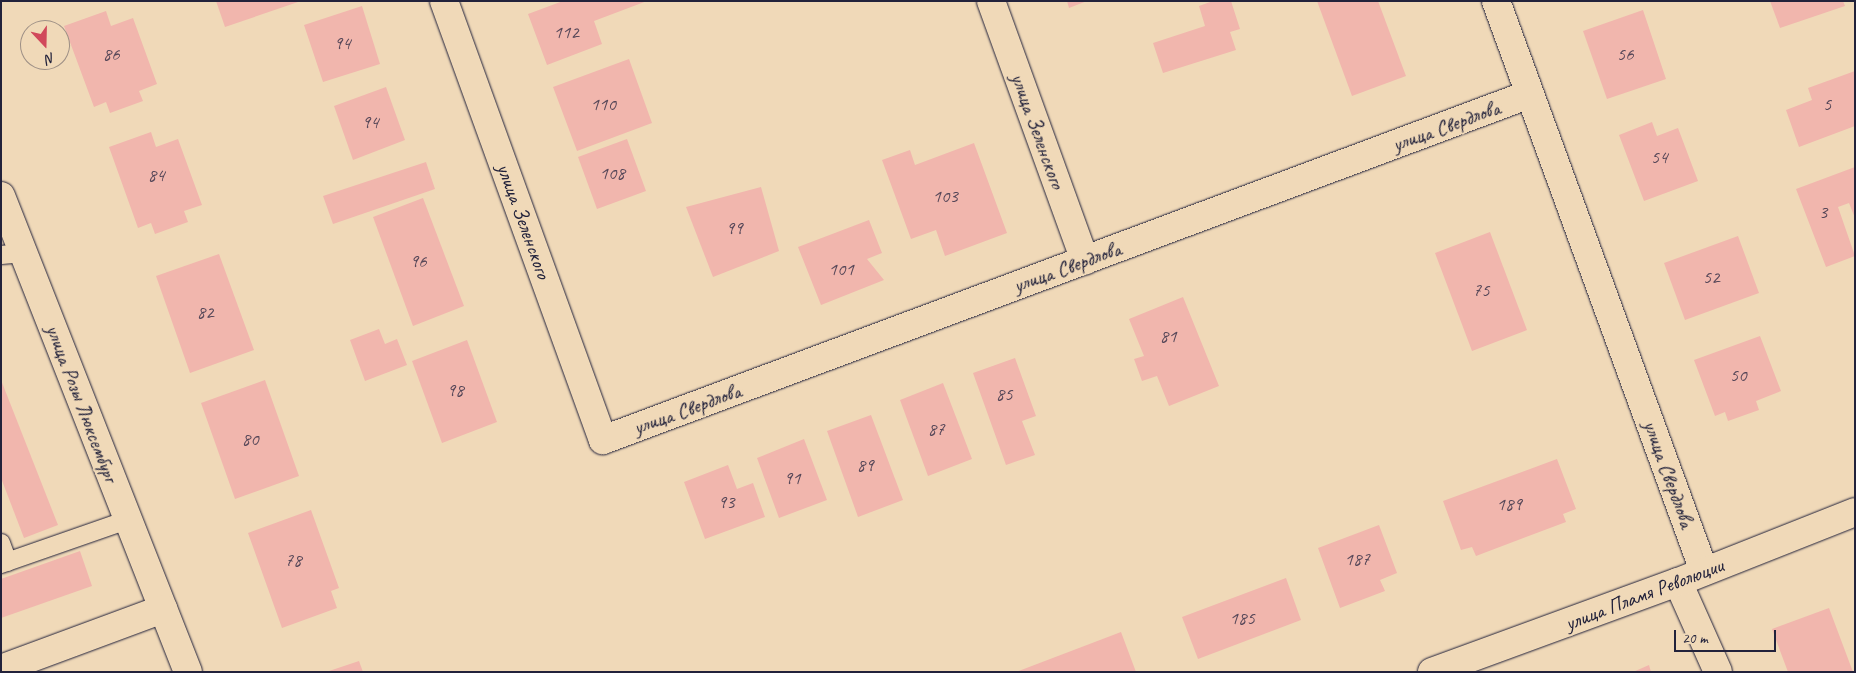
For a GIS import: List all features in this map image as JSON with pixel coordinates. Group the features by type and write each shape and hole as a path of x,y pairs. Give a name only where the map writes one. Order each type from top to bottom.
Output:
{"street":[{"name":"улица Зеленского","path":"444,1 603,440"},
{"name":"улица Зеленского","path":"992,1 1085,260"},
{"name":"улица Свердлова","path":"1496,1 1704,571"},
{"name":"улица Свердлова","path":"603,440 1530,94"},
{"name":"улица Розы Люксембург","path":"1,196 12,254 128,520 188,672"},
{"name":"улица Пламя Революции","path":"1432,672 1678,582 1855,512"},
{"path":"1678,582 1718,672"},
{"path":"1,669 163,609"}],"lane":[{"path":"1,543 5,563 128,520"}],"building":[{"path":"216,1 297,1 298,2 225,27"},
{"path":"563,1 647,1 594,21 602,44 547,65 528,14"},
{"path":"1067,1 1087,1 1069,8"},
{"path":"1213,1 1231,1 1240,29 1230,32 1236,50 1163,73 1153,43 1205,26 1199,6"},
{"path":"1317,1 1378,1 1406,76 1352,96"},
{"path":"1770,1 1843,1 1845,6 1780,28"},
{"path":"362,6 380,64 323,82 304,25"},
{"path":"1643,10 1666,79 1607,99 1583,31"},
{"path":"106,11 111,26 133,18 157,84 139,91 143,101 110,113 106,102 94,107 70,42 70,24"},
{"path":"629,59 652,123 577,151 553,87"},
{"path":"1855,71 1855,126 1799,147 1786,110 1812,100 1808,88"},
{"path":"386,87 405,140 353,160 334,106"},
{"path":"1652,122 1657,136 1678,128 1698,181 1644,201 1619,135"},
{"path":"151,132 156,147 178,139 202,205 184,211 188,222 155,234 151,223 138,228 109,147"},
{"path":"627,139 646,191 597,209 578,157"},
{"path":"974,143 1007,233 945,256 936,230 911,239 882,160 910,150 915,165"},
{"path":"426,162 435,189 333,224 323,196"},
{"path":"1855,167 1855,218 1849,203 1838,207 1855,256 1826,267 1796,189"},
{"path":"761,187 779,251 713,277 686,207"},
{"path":"423,198 464,306 413,326 373,217"},
{"path":"869,220 882,253 867,259 884,280 821,305 798,247"},
{"path":"1490,232 1527,330 1472,351 1435,253"},
{"path":"1738,236 1759,293 1685,320 1664,263"},
{"path":"219,254 254,350 190,373 156,276"},
{"path":"1183,297 1219,386 1169,406 1157,376 1142,381 1134,359 1144,356 1129,319"},
{"path":"379,329 385,344 397,339 407,365 365,381 350,340"},
{"path":"1760,336 1781,391 1756,401 1759,410 1728,421 1725,412 1715,416 1694,360"},
{"path":"467,340 497,422 442,443 412,361"},
{"path":"1015,358 1036,416 1022,421 1035,455 1006,465 973,373"},
{"path":"1,380 58,525 24,538 1,478"},
{"path":"265,380 299,476 235,499 201,403"},
{"path":"943,383 972,459 928,476 900,400"},
{"path":"871,415 903,500 858,517 827,431"},
{"path":"804,439 827,500 779,518 757,458"},
{"path":"1557,459 1576,509 1563,514 1566,522 1476,556 1472,547 1461,550 1443,501"},
{"path":"728,465 737,489 753,483 765,517 705,539 684,482"},
{"path":"311,510 339,588 331,591 337,608 282,628 248,533"},
{"path":"1379,525 1397,573 1380,580 1385,591 1340,608 1318,548"},
{"path":"80,551 92,586 1,618 1,579"},
{"path":"1286,578 1301,620 1198,659 1182,617"},
{"path":"1829,608 1853,672 1788,672 1772,629"},
{"path":"1121,632 1136,672 1016,672"},
{"path":"359,661 363,672 329,671"},
{"path":"1649,665 1651,672 1633,672"}]}
